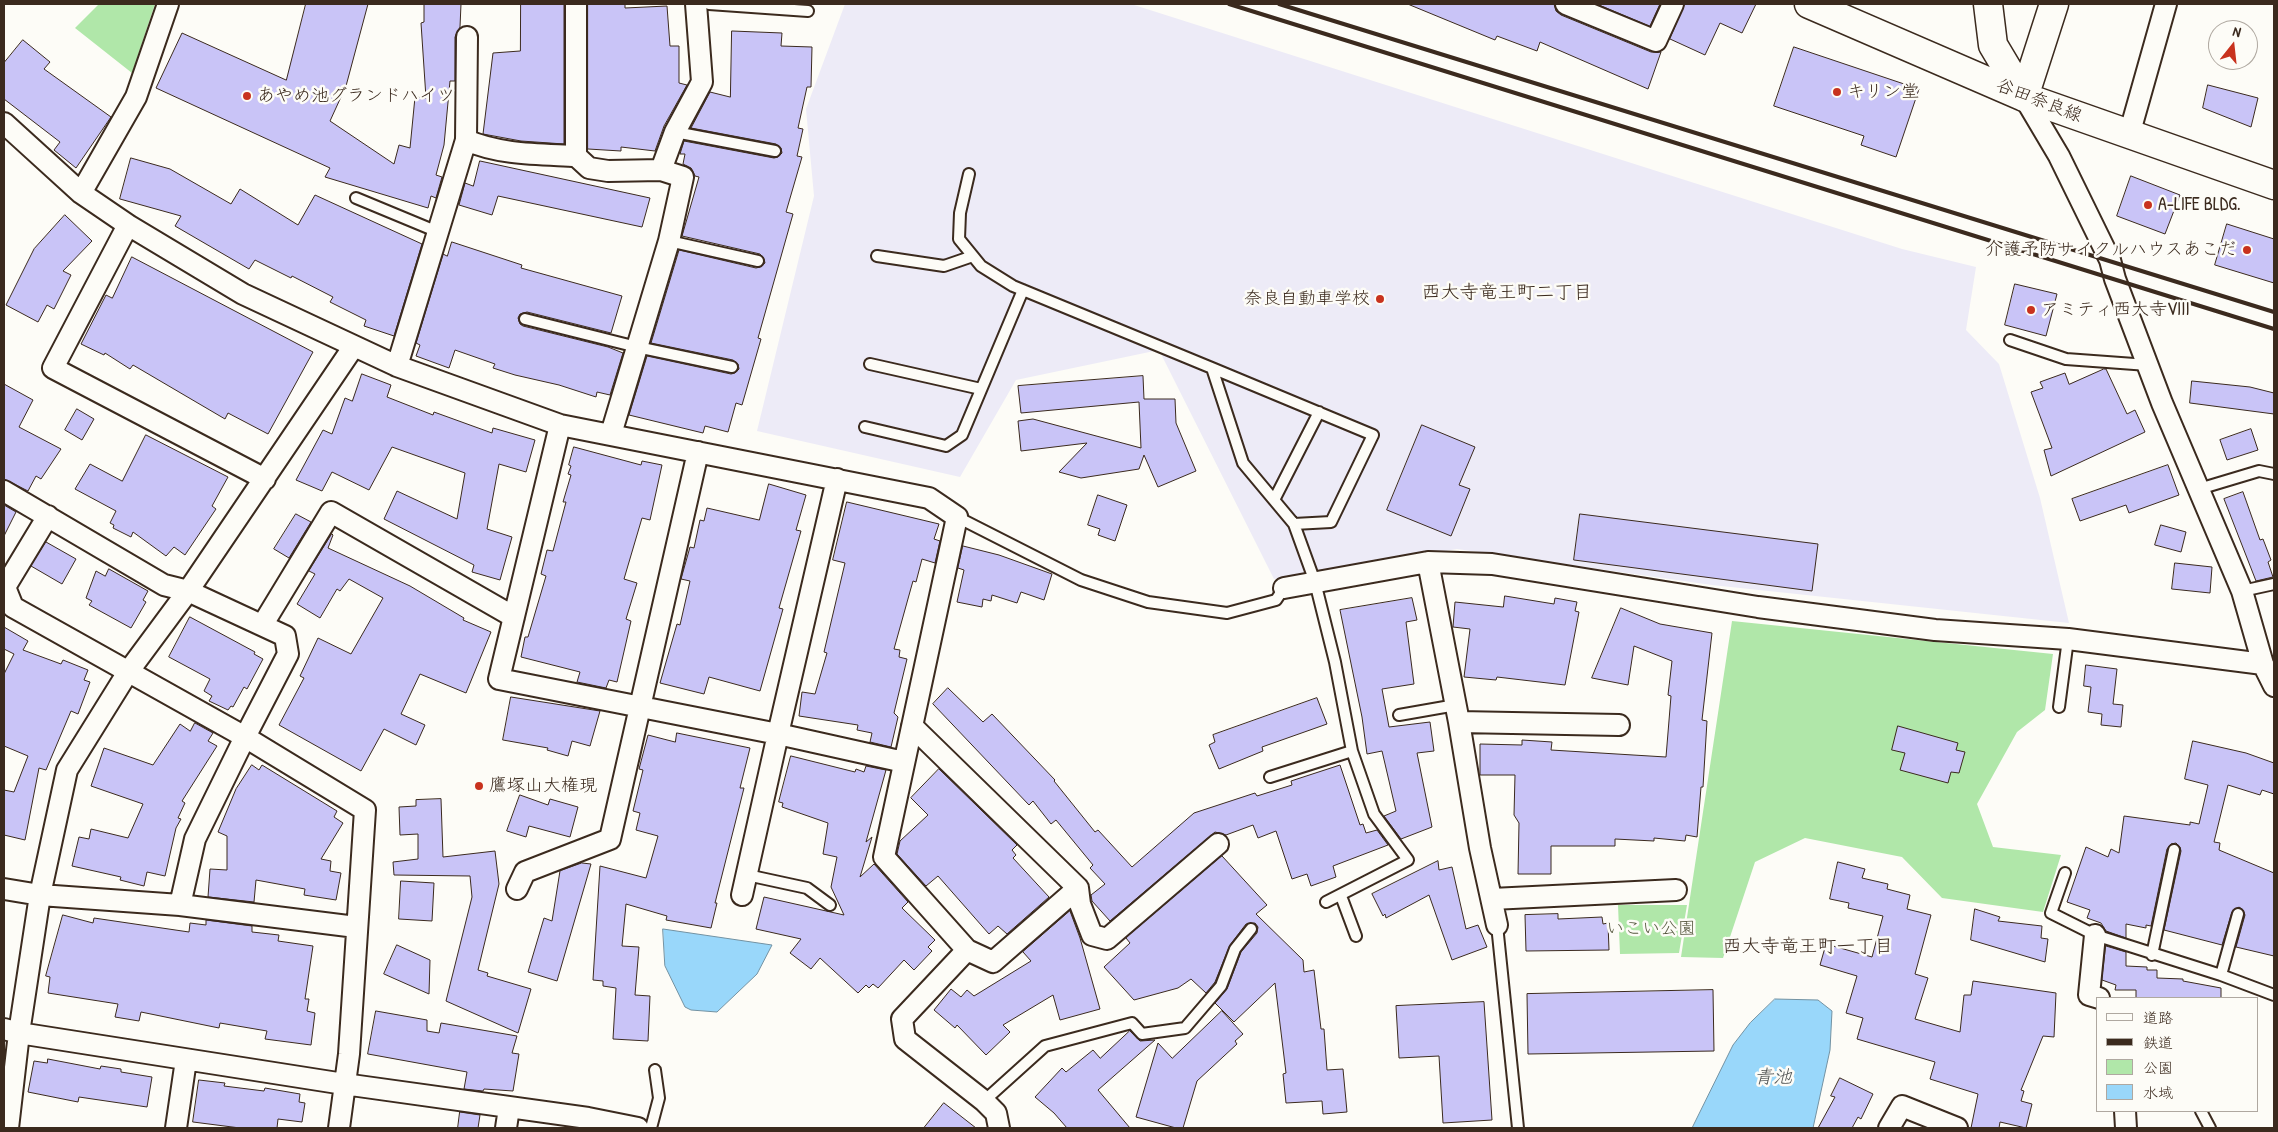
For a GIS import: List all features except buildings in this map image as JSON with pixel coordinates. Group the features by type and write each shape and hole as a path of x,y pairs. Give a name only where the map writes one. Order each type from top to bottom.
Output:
{"main road":[{"name":"谷田奈良線","path":"1810,4 2024,97 2274,185"},
{"path":"1988,4 1993,45 2024,97"},
{"path":"2024,97 2054,4"}],"street":[{"path":"81,193 136,97 168,4"},
{"path":"576,4 576,156"},
{"path":"661,170 675,132 702,82 696,4"},
{"path":"1566,4 1656,41 1673,4"},
{"path":"2129,135 2166,4"},
{"path":"397,366 466,140 467,37"},
{"path":"2024,97 2059,156 2110,260 2115,279 2148,365 2242,591 2263,664 2274,686"},
{"path":"4,123 81,193 128,225 243,294 397,366 560,425 929,498 957,517 884,857 967,950 993,962 1078,888"},
{"path":"466,140 482,147 499,150 576,156 589,168 608,171 661,170 683,177 669,241 611,434"},
{"path":"128,225 53,368 265,479"},
{"path":"8,1128 11,1031 67,770 128,672 188,591 354,346"},
{"path":"560,425 499,678 640,708 778,734 904,762"},
{"path":"517,889 525,872 610,839 698,452"},
{"path":"742,895 837,479"},
{"path":"4,491 164,585 188,591 263,624 285,636 288,654 195,839 180,905"},
{"path":"263,624 331,512 514,617"},
{"path":"48,516 5,587 12,607 245,737 365,810 349,1054 339,1128"},
{"path":"1284,588 1428,562 1492,564 1738,604 1935,630 2068,640 2263,664"},
{"path":"1428,562 1457,713 1480,848 1497,926"},
{"path":"1457,713 1619,725"},
{"path":"912,726 1078,888 1080,904 1092,936 1107,939 1218,844"},
{"path":"4,888 40,895 180,905 356,927"},
{"path":"1492,899 1676,890"},
{"path":"2095,935 2089,995 2096,997"},
{"path":"967,950 902,1019 905,1039 984,1101 996,1113 999,1128"},
{"path":"11,1031 344,1084 588,1118 638,1128"},
{"path":"176,1128 186,1060"},
{"path":"1889,1128 1902,1106 1957,1128"},
{"path":"506,1128 509,1108"},
{"path":"2125,1112 2126,1128"}],"lane":[{"path":"709,4 808,11"},
{"path":"675,132 775,151"},
{"path":"969,174 960,213 959,239 981,266 1023,290 1373,435 1332,522 1294,524"},
{"path":"356,198 438,232"},
{"path":"669,241 758,261"},
{"path":"877,256 944,266 973,256"},
{"path":"865,427 946,446 962,435 1023,290"},
{"path":"525,319 637,347 732,367"},
{"path":"2010,340 2066,359 2148,365"},
{"path":"870,364 981,390"},
{"path":"1212,368 1243,463 1294,524 1315,582 1335,662 1352,751 1374,814 1408,860 1326,902"},
{"path":"1274,500 1319,412"},
{"path":"2199,489 2259,471 2274,474"},
{"path":"957,517 1081,580 1148,602 1227,613 1276,600 1284,588"},
{"path":"2242,591 2274,584"},
{"path":"2059,707 2068,640"},
{"path":"1399,715 1457,713"},
{"path":"1270,777 1352,751"},
{"path":"2152,955 2174,850"},
{"path":"2065,873 2051,913 2095,935 2152,955 2221,975 2274,995"},
{"path":"746,875 807,888 830,905"},
{"path":"1341,896 1356,936"},
{"path":"2221,975 2238,914"},
{"path":"1497,926 1518,1128"},
{"path":"984,1101 1045,1046 1132,1023 1142,1034 1184,1028 1221,986 1235,949 1251,929"},
{"path":"651,1128 659,1098 656,1070"},
{"path":"2202,1112 2210,1128"}],"shaded area":[{"name":"奈良自動車学校","path":"845,4 1131,4 1902,249 1976,267 1966,330 1999,364 2040,498 2069,623 1712,585 1457,549 1274,579 1159,350 1016,380 960,477 757,431 814,196 806,109"}],"green space":[{"path":"99,4 155,4 132,73 75,28"},
{"path":"1732,621 2053,654 2045,710 2017,732 1977,804 1993,847 2061,855 2043,912 1942,898 1902,857 1805,838 1755,862 1723,958 1681,957"},
{"name":"いこい公園","path":"1618,905 1687,905 1679,953 1620,954"}],"water":[{"path":"663,929 772,945 757,974 717,1012 691,1010 685,1007 665,966"},
{"name":"青池","path":"1775,999 1818,1000 1832,1011 1830,1050 1813,1128 1692,1128 1733,1045 1750,1023"}],"railway":[{"path":"1229,4 2274,329"},
{"path":"1279,4 2274,312"}],"place":[{"name":"キリン堂","path":"1837,92"},
{"name":"あやめ池グランドハイツ","path":"247,96"},
{"name":"A-LIFE BLDG.","path":"2148,205"},
{"name":"介護予防サイクルハウスあこだ","path":"2247,250"},
{"name":"奈良自動車学校","path":"1380,299"},
{"name":"アミティ西大寺VIII","path":"2031,310"},
{"name":"鷹塚山大権現","path":"479,786"}],"district":[{"name":"西大寺竜王町二丁目","path":"1507,293"},
{"name":"西大寺竜王町一丁目","path":"1808,947"}]}
